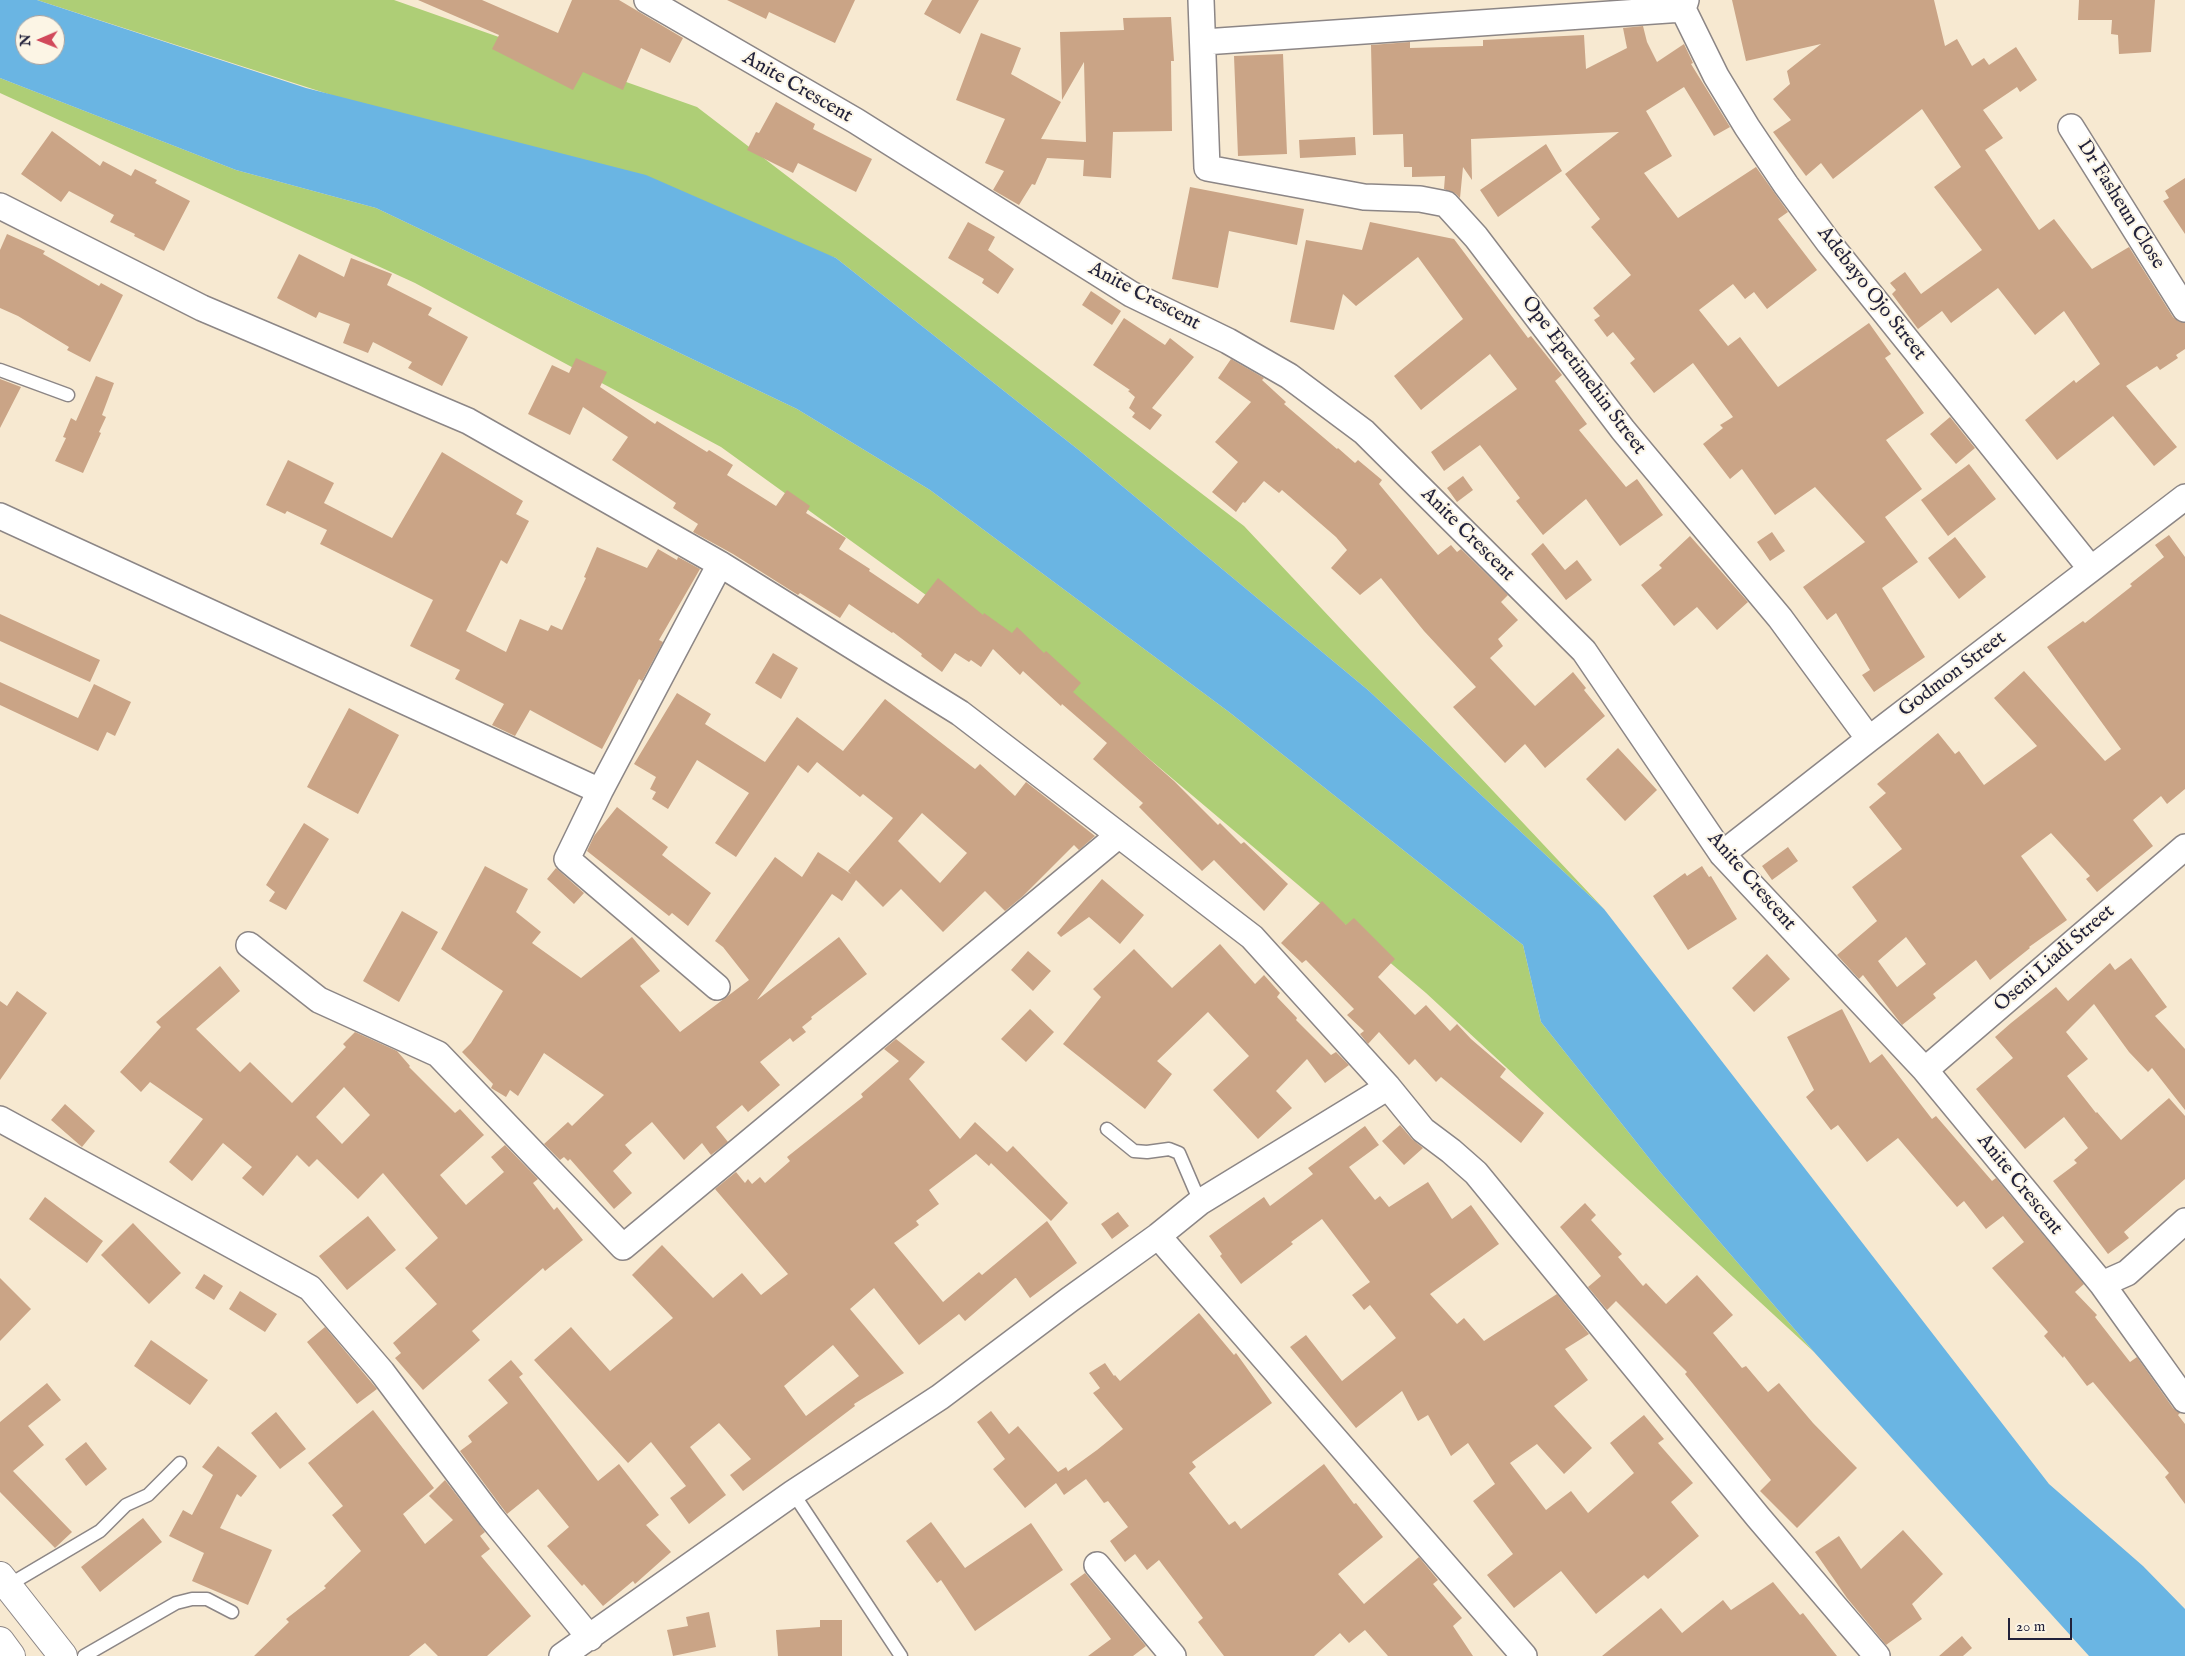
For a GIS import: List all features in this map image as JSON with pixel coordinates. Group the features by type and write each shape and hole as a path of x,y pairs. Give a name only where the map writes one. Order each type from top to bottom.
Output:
{"main road":[{"path":"4,1581 63,1656"},
{"path":"0,1642 12,1656"}],"street":[{"name":"Anite Crescent","path":"647,0 856,121 1131,294 1228,341 1289,376 1364,432 1584,651 1722,854 1925,1070 2102,1284 2185,1400"},
{"path":"1201,0 1204,42 1684,4"},
{"name":"Adebayo Ojo Street","path":"1684,4 1716,76 1746,127 1786,185 1829,244 2091,569"},
{"name":"Ope Epetimehin Street","path":"1204,42 1208,168 1364,196 1446,204 1488,252 1623,430 1780,618 1869,739"},
{"name":"Dr Fasheun Close","path":"2071,127 2185,309"},
{"path":"0,206 202,308 468,421 720,564 960,713 1252,937 1388,1087 1422,1130 1451,1150 1476,1173 1751,1510 1877,1656"},
{"name":"Godmon Street","path":"1722,854 2185,497"},
{"path":"0,516 600,791"},
{"path":"717,987 567,859 600,791 720,564"},
{"path":"249,945 319,1000 438,1054 623,1247 1119,835"},
{"name":"Oseni Liadi Street","path":"1925,1070 2185,847"},
{"path":"562,1656 793,1493 940,1396 1158,1236 1200,1202 1388,1087"},
{"path":"0,1119 310,1288 382,1372 490,1517 590,1638"},
{"path":"2102,1284 2127,1273 2185,1221"},
{"path":"1158,1236 1524,1656"},
{"path":"1097,1565 1173,1656"}],"lane":[{"path":"0,370 68,394"},
{"path":"1108,1129 1134,1151 1147,1152 1168,1149 1179,1153 1200,1202"},
{"path":"4,1581 100,1531 126,1505 148,1495 180,1464"},
{"path":"793,1493 901,1656"},
{"path":"84,1656 176,1602 207,1599 232,1612"}],"green space":[{"path":"37,0 394,0 697,107 1244,526 1604,909 1368,690 1080,451 836,258"},
{"path":"0,78 236,170 376,208 797,409 930,490 1229,712 1523,945 1541,1022 1660,1172 1814,1352 1426,993 1128,741 721,447 415,283 0,93"}],"water":[{"path":"0,0 37,0 306,88 646,175 836,258 1080,451 1368,690 1604,909 2049,1484 2143,1566 2185,1609 2185,1656 2089,1656 1814,1352 1660,1172 1541,1022 1523,945 1229,712 930,490 797,409 376,208 236,170 0,78"}],"building":[{"path":"418,0 482,0 558,33 572,0 619,0 683,38 670,63 641,48 623,90 583,72 573,90 492,49 499,35"},
{"path":"727,0 855,0 835,43 769,12 766,19"},
{"path":"932,0 979,0 960,34 924,14"},
{"path":"1732,0 1934,0 1945,46 1957,39 1972,66 1984,58 1989,65 2016,47 2037,80 2020,92 2017,87 1983,110 2003,138 1985,150 2039,230 2054,219 2092,269 2129,247 2173,317 2185,323 2185,349 2176,355 2178,358 2160,370 2157,366 2126,386 2177,447 2154,466 2113,416 2057,460 2025,420 2074,380 2076,383 2100,364 2064,311 2035,335 1998,288 1951,323 1942,311 1918,329 1892,294 1896,290 1890,283 1905,272 1921,294 1982,250 1934,187 1961,167 1922,109 1833,179 1821,163 1806,176 1773,132 1791,120 1773,99 1790,84 1787,71 1821,44 1746,61"},
{"path":"2079,0 2155,0 2151,52 2119,54 2118,35 2111,34 2112,20 2078,20"},
{"path":"1171,17 1174,61 1171,61 1172,131 1113,132 1111,178 1083,176 1084,160 1047,158 1035,185 1032,184 1019,205 993,190 1004,171 985,163 1005,119 956,100 981,33 1021,48 1011,74 1061,102 1041,139 1086,142 1084,62 1062,100 1060,32 1124,30 1123,18"},
{"path":"1643,26 1647,42 1657,62 1684,44 1693,63 1691,64 1730,127 1714,136 1684,87 1646,111 1672,156 1644,173 1678,218 1756,167 1788,212 1778,219 1817,270 1767,309 1754,292 1745,299 1733,284 1699,310 1728,346 1740,337 1778,387 1869,323 1891,354 1885,358 1924,413 1886,440 1922,489 1885,517 1918,562 1882,588 1925,657 1874,692 1862,675 1870,670 1836,613 1827,620 1803,587 1865,542 1815,487 1775,515 1742,469 1730,479 1703,444 1723,428 1720,425 1733,417 1693,363 1654,393 1630,363 1635,359 1613,332 1607,337 1594,320 1600,316 1593,308 1631,275 1591,227 1600,219 1565,174 1619,132 1471,139 1472,180 1463,167 1460,198 1456,194 1444,189 1445,176 1412,177 1412,167 1404,167 1403,134 1373,135 1371,45 1410,42 1410,48 1483,46 1483,40 1584,35 1586,69 1627,48 1623,28"},
{"path":"1283,54 1287,154 1238,156 1234,56"},
{"path":"776,102 815,124 813,129 872,159 856,192 798,163 793,173 747,150 756,132 759,133"},
{"path":"52,131 100,166 103,161 131,176 135,169 157,180 155,183 190,201 164,251 110,222 114,215 69,191 61,202 21,174"},
{"path":"1355,137 1356,155 1300,158 1299,140"},
{"path":"1546,144 1562,171 1498,217 1480,190"},
{"path":"2185,178 2185,234 2163,201 2169,198 2165,191"},
{"path":"1190,187 1304,209 1297,245 1229,231 1218,288 1172,279"},
{"path":"968,222 995,237 988,250 1014,269 998,294 982,283 984,279 948,258"},
{"path":"1370,222 1454,239 1528,338 1531,336 1562,375 1555,381 1587,424 1579,430 1626,487 1637,479 1663,515 1620,546 1586,499 1543,535 1516,501 1520,498 1480,445 1444,471 1431,452 1517,389 1490,354 1421,410 1394,376 1463,319 1418,257 1356,306 1343,294 1334,330 1290,322 1306,240 1362,250"},
{"path":"7,234 45,251 43,254 99,286 101,283 123,295 90,362 67,350 69,347 18,316 0,308 0,250"},
{"path":"299,254 344,277 351,258 392,274 387,285 432,308 428,315 468,337 442,386 408,368 412,362 373,342 368,353 343,343 350,324 319,312 316,318 277,298"},
{"path":"1091,291 1121,311 1112,325 1082,305"},
{"path":"1124,318 1165,345 1170,338 1194,357 1152,408 1162,415 1150,430 1132,417 1135,413 1129,408 1135,397 1128,391 1130,390 1093,365"},
{"path":"576,358 607,372 600,387 655,424 657,421 707,452 709,450 733,465 727,475 776,506 787,490 810,506 806,513 846,538 839,549 918,604 938,578 983,615 984,613 1012,633 1017,627 1044,653 1046,651 1081,683 1073,692 1174,781 1218,825 1220,823 1241,844 1244,842 1288,884 1264,911 1214,860 1202,871 1139,807 1143,803 1093,759 1107,743 1062,704 1061,706 1023,671 1020,675 993,649 981,667 955,653 942,672 893,632 849,604 840,618 693,532 698,524 673,508 676,503 612,460 628,437 583,407 570,435 528,414 552,365 569,373"},
{"path":"1231,359 1264,378 1262,380 1286,402 1284,404 1355,463 1358,460 1382,480 1379,484 1438,555 1451,545 1457,552 1461,549 1508,595 1501,602 1518,620 1498,639 1503,646 1490,658 1535,706 1573,672 1586,688 1584,690 1605,716 1545,768 1525,744 1505,763 1453,707 1476,687 1424,631 1381,578 1360,595 1331,568 1347,550 1336,537 1282,490 1279,493 1264,481 1245,503 1243,502 1236,512 1212,492 1238,462 1215,442 1251,402 1218,378"},
{"path":"96,376 114,383 102,415 106,417 99,432 101,433 83,473 55,461 66,438 63,437 71,418 76,421"},
{"path":"0,379 21,387 0,428"},
{"path":"1950,417 1975,448 1956,464 1930,434"},
{"path":"442,452 523,501 516,514 529,521 507,564 501,560 466,631 506,652 520,619 548,631 551,625 562,630 586,578 584,577 597,547 647,568 658,549 677,560 678,557 700,569 659,640 663,642 642,681 639,679 602,749 530,710 515,736 492,725 504,704 455,679 460,670 410,646 433,600 320,544 327,530 287,511 285,514 266,505 288,460 334,483 324,503 392,538"},
{"path":"1969,464 1996,499 1948,536 1921,500"},
{"path":"1463,476 1473,490 1457,502 1447,488"},
{"path":"1772,532 1785,551 1770,561 1757,542"},
{"path":"2169,535 2185,557 2185,789 2167,804 2161,796 2133,820 2153,846 2097,892 2086,879 2090,876 2051,833 2021,856 2067,920 2029,947 1990,980 1976,960 1933,994 1936,998 1902,1025 1863,975 1859,979 1837,955 1877,921 1852,887 1902,849 1869,807 1886,793 1877,784 1938,733 1955,754 1959,751 1984,785 2037,746 1994,698 2024,671 2105,761 2121,749 2047,647 2083,621 2085,623 2132,586 2130,584 2164,557 2155,545","holes":["1906,937 1926,964 1897,987 1878,961"]},
{"path":"1690,536 1748,602 1717,630 1697,607 1674,626 1641,585 1662,568 1659,565"},
{"path":"1955,537 1986,577 1959,599 1928,558"},
{"path":"1543,543 1565,570 1577,560 1592,580 1566,600 1531,554"},
{"path":"0,614 100,660 90,682 0,641"},
{"path":"773,653 798,668 781,699 755,683"},
{"path":"0,682 78,718 94,684 131,702 115,736 107,732 98,751 0,705"},
{"path":"677,693 711,714 705,724 765,762 797,717 843,751 885,699 975,769 980,764 1015,796 1026,782 1095,836 1079,850 1074,845 1022,897 1005,911 985,891 943,932 901,889 883,907 856,880 842,901 832,894 757,1000 839,937 867,974 811,1017 812,1019 802,1027 806,1032 793,1042 790,1038 760,1062 780,1085 748,1112 742,1105 716,1127 728,1142 711,1155 702,1143 684,1160 652,1122 625,1145 632,1153 613,1171 632,1193 614,1209 570,1159 568,1161 564,1157 560,1160 544,1144 568,1122 572,1126 604,1095 544,1053 518,1096 510,1090 506,1097 491,1088 493,1084 462,1052 471,1043 503,991 441,949 485,866 528,889 516,912 541,932 532,943 581,978 632,937 660,971 640,986 680,1032 749,980 723,947 715,941 775,857 802,877 818,852 851,874 848,871 893,818 863,794 860,797 817,762 808,773 798,765 736,857 715,843 749,793 697,760 668,809 652,799 656,792 650,789 656,777 634,764","holes":["922,813 967,853 940,883 898,841"]},
{"path":"349,708 399,735 358,814 307,787"},
{"path":"1618,748 1657,790 1625,821 1586,779"},
{"path":"617,807 668,847 662,855 711,893 688,926 672,913 669,916 587,851 594,836"},
{"path":"304,823 329,839 286,910 269,901 275,892 266,885"},
{"path":"1788,847 1798,861 1772,880 1762,866"},
{"path":"1702,866 1709,877 1711,876 1737,919 1688,950 1653,896 1685,873 1687,876"},
{"path":"556,868 584,893 574,904 547,879"},
{"path":"1102,879 1144,915 1120,944 1089,917 1061,937 1057,933"},
{"path":"1322,901 1346,925 1354,918 1395,959 1378,977 1415,1015 1426,1005 1450,1031 1457,1024 1471,1039 1506,1069 1500,1077 1544,1113 1521,1143 1441,1077 1436,1082 1415,1059 1409,1065 1379,1032 1368,1044 1360,1034 1364,1031 1347,1015 1354,1009 1306,960 1302,963 1281,943"},
{"path":"402,911 438,932 399,1002 363,981"},
{"path":"1220,944 1255,984 1264,975 1280,993 1277,997 1297,1018 1296,1020 1331,1055 1336,1052 1349,1065 1325,1083 1307,1059 1276,1091 1292,1108 1258,1139 1213,1090 1249,1056 1208,1012 1157,1061 1172,1074 1145,1109 1063,1044 1101,997 1093,989 1134,949 1172,988"},
{"path":"1028,951 1051,971 1033,991 1011,970"},
{"path":"1767,954 1790,979 1754,1012 1732,988"},
{"path":"2131,958 2167,1007 2155,1016 2185,1049 2185,1110 2152,1068 2148,1072 2129,1052 2094,1004 2066,1032 2088,1059 2067,1076 2096,1113 2121,1140 2169,1098 2185,1116 2185,1179 2124,1232 2129,1238 2108,1254 2053,1181 2077,1163 2074,1160 2088,1148 2064,1117 2025,1149 1976,1089 2013,1058 1995,1037 2011,1023 2056,987 2068,1001 2110,963 2115,970"},
{"path":"220,966 240,991 196,1029 240,1072 250,1062 292,1103 346,1047 343,1044 355,1032 397,1051 409,1067 455,1113 460,1109 484,1135 440,1175 466,1205 504,1172 491,1157 505,1145 538,1179 533,1183 554,1210 557,1207 583,1240 545,1271 543,1268 472,1331 480,1340 423,1390 395,1358 401,1353 393,1343 437,1304 405,1268 438,1238 383,1173 358,1199 317,1159 309,1167 297,1155 263,1196 242,1178 252,1167 223,1143 192,1181 169,1162 203,1119 150,1082 141,1092 120,1072 161,1027 156,1022","holes":["344,1087 370,1115 342,1144 316,1117"]},
{"path":"17,991 47,1013 0,1080 0,1001 7,1006"},
{"path":"1030,1009 1054,1032 1026,1062 1001,1039"},
{"path":"1842,1009 1870,1063 1882,1054 1932,1119 1936,1116 1992,1181 1996,1178 2084,1284 2075,1292 2097,1315 2095,1317 2130,1362 2137,1357 2173,1408 2180,1413 2178,1415 2185,1424 2185,1504 2165,1477 2169,1473 2093,1382 2087,1386 2064,1356 2063,1358 2044,1336 2048,1332 1992,1268 2024,1242 2003,1216 1986,1229 1964,1201 1957,1207 1898,1138 1867,1162 1838,1125 1831,1130 1806,1097 1814,1090 1787,1037"},
{"path":"896,1039 925,1062 909,1079 960,1139 975,1122 1007,1152 1013,1146 1068,1203 1051,1221 991,1163 989,1166 976,1154 929,1190 939,1204 916,1221 919,1225 894,1243 943,1302 979,1272 982,1275 1047,1221 1077,1263 1030,1298 1015,1278 965,1321 959,1314 919,1345 874,1288 850,1309 904,1373 854,1404 855,1406 743,1491 730,1475 751,1459 719,1423 690,1447 726,1495 689,1524 670,1498 686,1486 651,1442 628,1463 534,1360 571,1327 610,1371 673,1318 632,1275 662,1245 713,1298 742,1273 761,1295 788,1274 715,1189 736,1172 745,1183 748,1179 752,1184 760,1177 765,1183 790,1161 787,1157 863,1097 861,1094 899,1061 884,1049","holes":["833,1345 859,1376 806,1416 784,1386"]},
{"path":"65,1104 95,1131 82,1147 51,1120"},
{"path":"1400,1125 1423,1148 1404,1165 1382,1141"},
{"path":"1365,1126 1379,1145 1349,1167 1375,1200 1380,1196 1389,1207 1428,1182 1452,1219 1471,1205 1499,1244 1430,1294 1457,1324 1464,1318 1484,1341 1557,1294 1589,1334 1565,1349 1588,1380 1554,1406 1592,1448 1564,1474 1537,1444 1510,1463 1546,1510 1571,1491 1588,1513 1634,1473 1610,1443 1644,1415 1664,1439 1658,1443 1693,1483 1671,1502 1699,1536 1648,1579 1644,1575 1596,1614 1561,1571 1514,1608 1487,1575 1513,1554 1473,1501 1495,1484 1468,1443 1451,1456 1428,1415 1418,1421 1402,1391 1356,1428 1290,1347 1306,1335 1342,1381 1396,1338 1370,1305 1364,1310 1352,1295 1370,1282 1322,1219 1241,1284 1220,1256 1222,1254 1209,1236 1264,1197 1270,1206 1313,1174 1308,1168"},
{"path":"45,1197 103,1241 87,1263 29,1219"},
{"path":"1585,1203 1596,1215 1591,1220 1622,1254 1618,1257 1643,1286 1646,1283 1666,1304 1697,1275 1733,1315 1713,1333 1742,1368 1746,1366 1768,1392 1779,1383 1813,1423 1857,1468 1797,1528 1760,1491 1771,1480 1685,1374 1687,1372 1616,1301 1607,1310 1588,1287 1601,1276 1560,1227"},
{"path":"1118,1212 1129,1226 1112,1239 1101,1224"},
{"path":"368,1216 396,1250 347,1290 319,1256"},
{"path":"133,1223 181,1273 149,1304 101,1255"},
{"path":"204,1274 223,1286 214,1300 195,1288"},
{"path":"0,1278 31,1309 0,1341"},
{"path":"240,1291 277,1314 265,1332 229,1309"},
{"path":"1199,1313 1234,1355 1236,1353 1272,1403 1192,1462 1196,1467 1189,1473 1229,1525 1235,1521 1241,1529 1324,1464 1354,1504 1356,1503 1383,1537 1338,1574 1364,1604 1419,1557 1438,1580 1433,1584 1462,1618 1453,1626 1473,1656 1388,1656 1365,1630 1349,1643 1340,1633 1314,1656 1224,1656 1198,1622 1203,1618 1159,1560 1147,1570 1135,1554 1125,1562 1110,1541 1128,1527 1108,1501 1104,1503 1086,1479 1064,1495 1056,1483 1025,1508 993,1469 1005,1459 977,1422 991,1411 1009,1434 1018,1426 1058,1472 1066,1467 1068,1471 1097,1450 1123,1429 1093,1393 1100,1388 1089,1373 1105,1363 1120,1381"},
{"path":"325,1327 377,1389 357,1404 307,1342"},
{"path":"151,1340 208,1380 190,1405 134,1366"},
{"path":"511,1360 523,1374 519,1377 598,1481 619,1464 659,1515 646,1525 671,1552 635,1584 633,1581 603,1606 584,1584 582,1586 547,1546 569,1527 538,1489 507,1514 460,1451 472,1442 468,1436 508,1403 488,1380"},
{"path":"47,1383 61,1400 28,1426 44,1445 13,1471 72,1532 55,1548 0,1492 0,1422"},
{"path":"373,1410 434,1488 403,1514 425,1544 453,1520 429,1496 445,1480 485,1532 480,1536 490,1549 481,1556 531,1616 487,1656 438,1656 425,1643 409,1656 254,1656 289,1622 286,1619 326,1588 324,1586 361,1551 332,1515 343,1506 308,1463"},
{"path":"276,1412 306,1449 280,1469 251,1433"},
{"path":"86,1442 107,1469 86,1486 65,1459"},
{"path":"218,1446 257,1476 241,1497 237,1494 220,1528 272,1550 248,1605 192,1581 204,1553 169,1536 183,1510 192,1515 213,1475 202,1467"},
{"path":"143,1518 162,1542 100,1592 81,1567"},
{"path":"931,1522 965,1568 1031,1523 1063,1570 975,1631 941,1580 937,1583 906,1541"},
{"path":"1903,1530 1943,1574 1912,1604 1922,1619 1886,1645 1847,1598 1815,1552 1839,1536 1861,1569"},
{"path":"1085,1573 1146,1646 1133,1656 1088,1656 1111,1639 1070,1584"},
{"path":"1773,1582 1800,1615 1803,1613 1837,1656 1602,1656 1661,1608 1682,1633 1723,1600 1731,1610"},
{"path":"709,1612 716,1647 673,1656 667,1630 688,1626 686,1617"},
{"path":"820,1620 842,1620 842,1656 778,1656 776,1630 820,1627"},
{"path":"1962,1636 1972,1648 1963,1656 1939,1656"}]}
